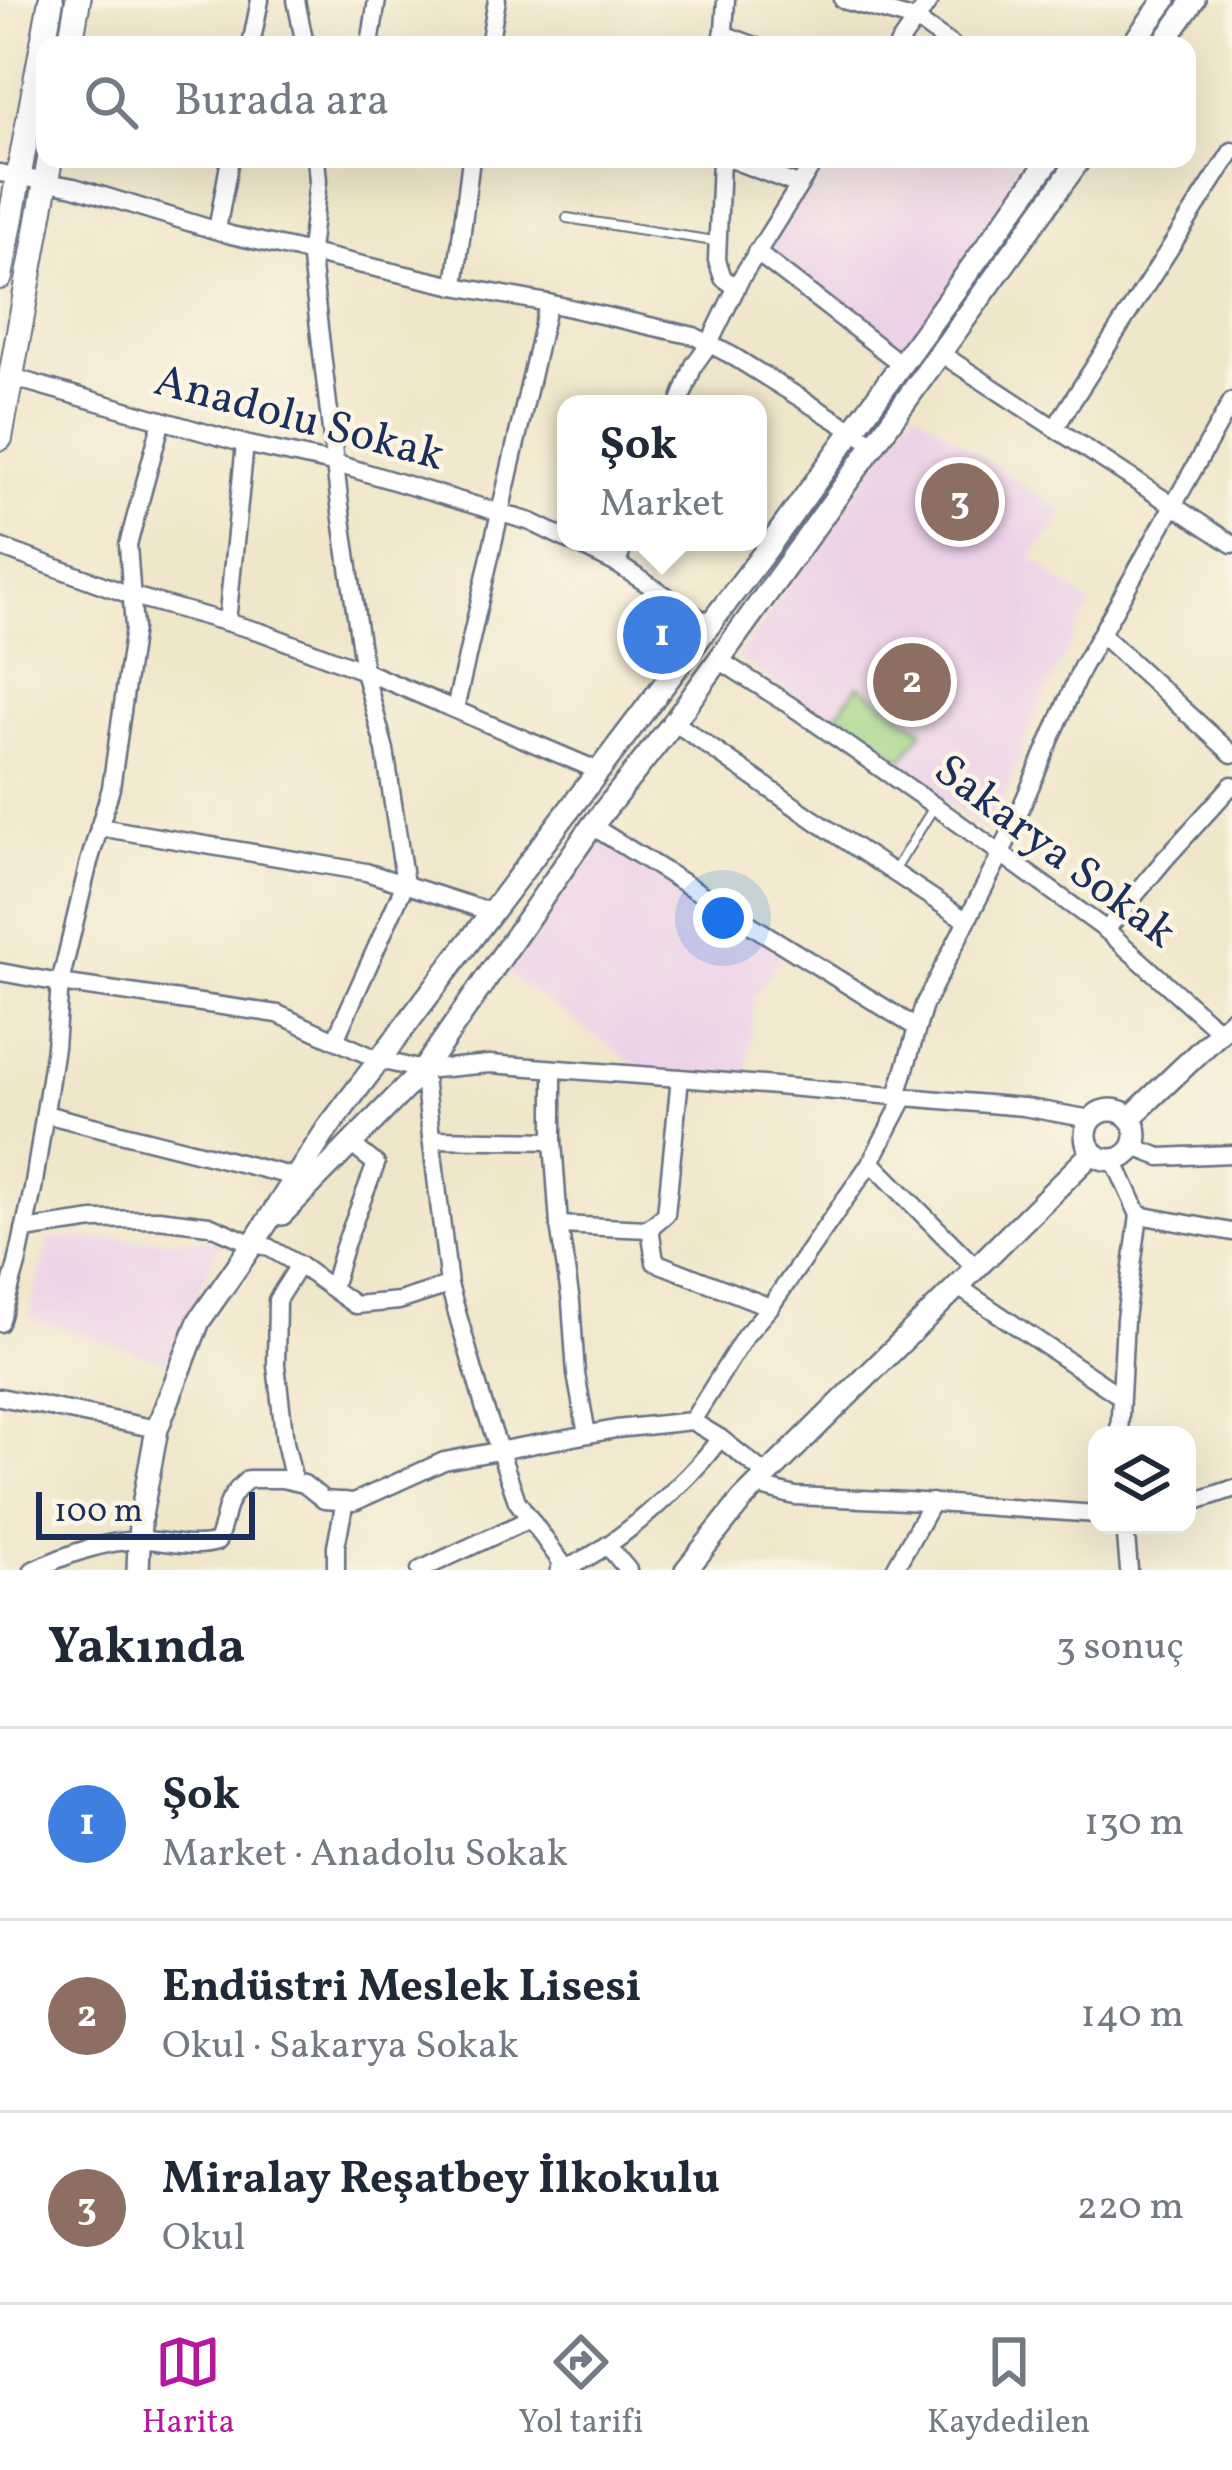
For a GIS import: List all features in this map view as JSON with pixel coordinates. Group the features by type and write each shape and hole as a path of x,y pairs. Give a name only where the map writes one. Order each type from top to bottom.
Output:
{"main road":[{"path":"43,36 52,0"},
{"path":"72,36 78,0"},
{"path":"0,277 9,175 36,65"},
{"path":"0,439 48,170"}],"street":[{"path":"253,36 260,0"},
{"path":"296,0 302,36"},
{"path":"371,36 376,0"},
{"path":"491,36 497,0"},
{"path":"723,36 726,0"},
{"path":"843,0 916,20 939,36"},
{"path":"904,36 930,0"},
{"path":"1139,36 1165,0"},
{"path":"1168,36 1194,0"},
{"path":"1055,428 1232,151"},
{"path":"217,230 228,168"},
{"path":"317,168 310,251 339,497 364,670 385,750 405,884 335,1040"},
{"path":"455,286 470,168"},
{"path":"720,168 717,260 723,278 736,287"},
{"path":"769,168 798,184"},
{"path":"682,395 736,287 810,168"},
{"path":"767,547 1043,168"},
{"path":"253,1244 423,1070 592,826 674,722 1073,168"},
{"path":"9,175 48,170 74,187 217,230 694,336 874,444"},
{"path":"756,253 901,364"},
{"path":"455,709 548,303"},
{"path":"940,353 1232,544"},
{"name":"Anadolu Sokak","path":"11,377 245,444 337,464 531,522 557,535"},
{"path":"692,1421 746,1336 871,1162 901,1096 924,1005 1001,854 1081,668 1232,401"},
{"path":"0,1323 24,1230 55,1047 60,983 111,788 134,628 128,545 162,420"},
{"path":"227,622 245,444"},
{"path":"0,548 364,670 598,771"},
{"name":"Anadolu Sokak","path":"589,551 710,625"},
{"path":"616,564 621,551"},
{"path":"138,1570 140,1521 157,1429 199,1321 326,1129 764,551"},
{"path":"1100,634 1232,754"},
{"name":"Sakarya Sokak","path":"719,660 1106,929 1226,1027"},
{"path":"674,722 967,921"},
{"path":"1106,929 1232,785"},
{"path":"99,826 366,872 491,912"},
{"path":"592,826 917,1028"},
{"path":"0,971 278,1014 379,1060 423,1070 490,1064 1023,1107 1091,1119"},
{"path":"1130,1118 1226,1027"},
{"path":"554,1069 559,1225 587,1434"},
{"path":"423,1070 449,1285 517,1501 564,1570 647,1514 706,1458 720,1438"},
{"path":"559,1225 647,1229 666,1214 680,1078"},
{"path":"1119,1426 1125,1318 1139,1215 1124,1154 1137,1132 1130,1118 1115,1109 1091,1119 1086,1136 1099,1157 1124,1154 1232,1154"},
{"path":"44,1114 295,1177"},
{"path":"431,1139 553,1141"},
{"path":"332,1288 376,1164 351,1144"},
{"path":"686,1570 762,1481 1093,1152"},
{"path":"871,1162 976,1268"},
{"path":"1139,1215 1232,1232"},
{"path":"24,1230 94,1220 158,1219 209,1225 268,1247 355,1305 399,1301 449,1285"},
{"path":"650,1227 655,1262 770,1307"},
{"path":"294,1481 276,1365 277,1300 299,1265"},
{"path":"957,1286 1120,1396"},
{"path":"0,1397 157,1429"},
{"path":"33,1570 91,1546 139,1540 204,1546 217,1542 225,1506 248,1479 294,1481 324,1500 354,1502 444,1461 587,1434 692,1421 720,1438 762,1481 795,1496 1088,1513"},
{"path":"1196,1501 1232,1489"},
{"path":"336,1570 345,1501"},
{"path":"894,1570 932,1502"},
{"path":"420,1570 530,1520"},
{"path":"1126,1534 1130,1570"},
{"path":"607,1545 628,1570"}],"lane":[{"path":"567,218 716,241"},
{"path":"893,872 935,806"}],"shaded area":[{"path":"814,168 1043,168 901,364 756,252"},
{"path":"915,409 1063,513 1032,557 1090,605 1038,707 991,834 738,657"},
{"path":"608,834 784,951 754,998 747,1079 649,1074 507,974"},
{"path":"49,1238 221,1240 168,1362 29,1318"}],"green space":[{"path":"858,685 923,730 903,759 837,714"}],"place":[{"name":"Miralay Reşatbey İlkokulu","path":"960,502"},
{"name":"Şok","path":"662,635"},
{"name":"Endüstri Meslek Lisesi","path":"912,682"}]}
